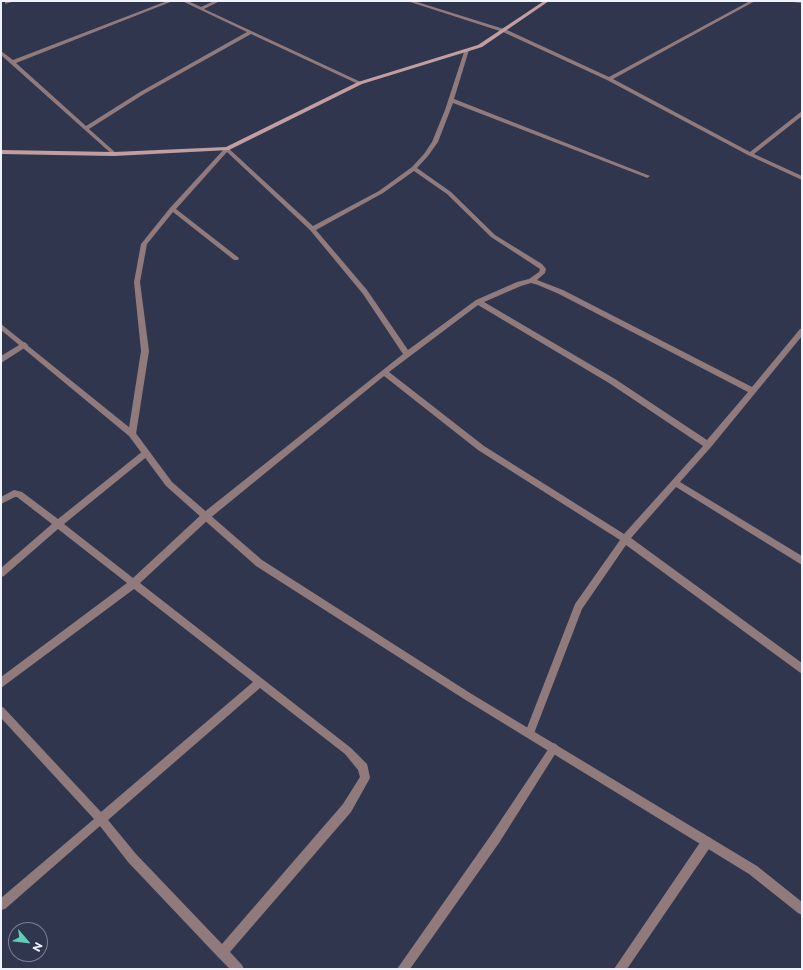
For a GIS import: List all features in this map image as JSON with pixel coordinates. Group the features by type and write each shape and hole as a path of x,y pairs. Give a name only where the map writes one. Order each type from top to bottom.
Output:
{"main road":[{"path":"1,152 114,154 227,149 360,83 480,46 505,31 547,1"}],"street":[{"path":"7,3 13,1"},
{"path":"13,62 171,1"},
{"path":"184,1 360,83"},
{"path":"200,9 218,1"},
{"path":"409,1 505,31 610,80 750,154 802,178"},
{"path":"610,80 753,1"},
{"path":"793,1 802,2"},
{"path":"86,128 142,93 251,32"},
{"path":"312,229 381,192 414,168 426,155 435,142 467,50"},
{"path":"1,52 114,154"},
{"path":"450,100 646,176"},
{"path":"750,154 802,113"},
{"path":"132,434 145,351 137,282 144,244 172,209 227,149 312,229 365,292 407,354"},
{"path":"1,683 133,584 206,516 407,354 478,302 518,284 531,281 542,273 543,269 540,266 493,236 449,193 414,168"},
{"path":"172,209 236,258"},
{"path":"531,281 562,292 753,391"},
{"path":"478,302 612,381 708,445"},
{"path":"1,326 132,434 169,484 258,562 467,696 753,870 802,909"},
{"path":"530,733 578,607 625,539 708,445 802,331"},
{"path":"1,360 24,345"},
{"path":"384,372 481,448 625,539 802,669"},
{"path":"1,573 58,524 146,454"},
{"path":"674,482 802,561"},
{"path":"1,501 14,493 19,494 259,683 348,751 363,768 366,778 347,808 222,953"},
{"path":"1,905 259,683"},
{"path":"1,711 101,819 132,858 238,969"},
{"path":"403,969 495,839 554,748"},
{"path":"620,969 707,842"}]}
